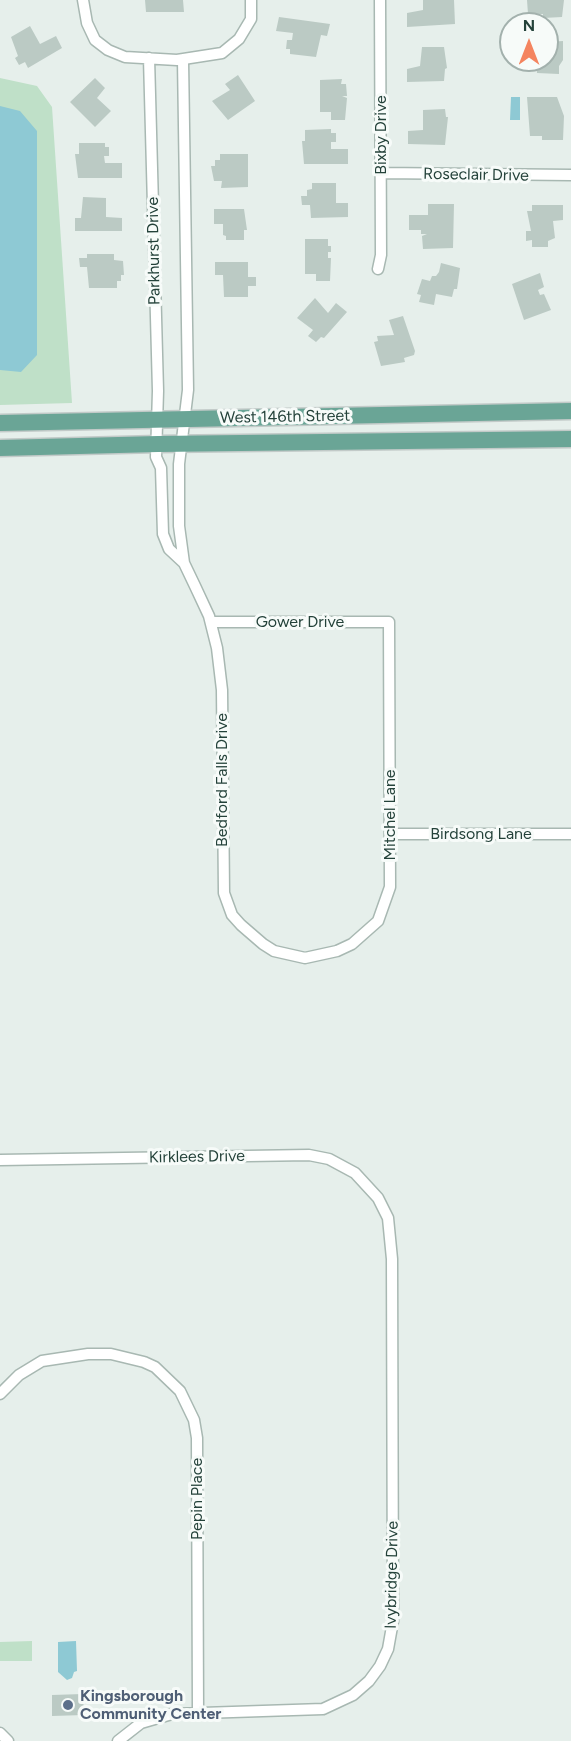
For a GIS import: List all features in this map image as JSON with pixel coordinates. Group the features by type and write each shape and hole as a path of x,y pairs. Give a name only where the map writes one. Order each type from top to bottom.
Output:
{"main road":[{"name":"West 146th Street","path":"0,423 571,411"},
{"name":"West 146th Street","path":"0,448 182,443 571,439"}],"street":[{"path":"83,0 87,23 95,40 108,50 125,57 183,60 222,53 239,39 252,19 251,0"},
{"name":"Bixby Drive","path":"378,269 381,255 380,0"},
{"name":"Parkhurst Drive","path":"149,58 158,444"},
{"name":"Parkhurst Drive","path":"182,443 188,390 183,60"},
{"name":"Roseclair Drive","path":"381,173 571,175"},
{"name":"Bedford Falls Drive","path":"182,443 179,526 184,563 211,622 222,690 224,893 232,915 252,936 274,951 305,958"},
{"name":"Bedford Falls Drive","path":"158,444 156,457 161,468 163,534 169,549 184,563"},
{"name":"Gower Drive","path":"211,622 388,622"},
{"name":"Mitchel Lane","path":"305,958 352,945 378,921 390,887 388,622"},
{"name":"Birdsong Lane","path":"391,834 571,834"},
{"name":"Kirklees Drive","path":"0,1160 309,1155 329,1159 345,1166 367,1183 378,1198"},
{"name":"Ivybridge Drive","path":"118,1741 129,1730 155,1717 172,1714 323,1709 353,1695 369,1681 388,1648 393,1621 392,1258 388,1218 378,1198"},
{"name":"Pepin Place","path":"0,1394 18,1375 42,1361 88,1354 131,1357 155,1367 180,1391 194,1420 197,1438 198,1713"},
{"path":"0,1733 8,1741"}],"green space":[{"path":"0,78 37,86 52,107 72,403 0,405"},
{"path":"32,1641 32,1661 0,1661 0,1642"}],"water":[{"path":"511,97 520,97 520,120 510,120"},
{"path":"0,106 20,111 37,131 37,355 21,372 0,370"},
{"path":"76,1641 77,1671 74,1672 72,1678 67,1680 58,1672 58,1642"}],"building":[{"path":"145,0 183,0 184,12 146,12"},
{"path":"423,0 454,0 455,24 407,27 407,13 423,10"},
{"path":"527,0 564,0 562,17 559,17 559,12 528,12"},
{"path":"279,17 330,24 327,36 321,35 316,57 290,54 290,49 286,49 287,40 292,40 293,33 276,31"},
{"path":"30,26 40,44 56,36 62,48 28,68 25,62 19,65 15,58 18,56 11,37"},
{"path":"559,41 563,41 563,60 559,66"},
{"path":"422,47 444,47 447,68 444,81 407,82 407,69 420,66"},
{"path":"559,72 559,74 537,73"},
{"path":"238,75 255,101 228,120 212,101 230,90 225,84"},
{"path":"95,78 105,88 97,98 111,111 95,127 70,102"},
{"path":"342,79 341,84 346,84 347,96 342,96 347,98 345,120 331,120 331,112 320,112 320,80"},
{"path":"527,97 557,97 564,116 563,140 542,140 542,136 530,136"},
{"path":"445,109 446,117 448,117 445,145 408,144 408,131 423,130 423,110"},
{"path":"331,129 331,133 336,133 336,142 331,142 331,149 348,149 348,164 304,164 302,141 305,141 305,130"},
{"path":"79,143 105,143 105,147 109,147 109,156 104,156 105,163 122,163 122,178 78,178 75,154 79,154"},
{"path":"220,154 248,154 248,187 221,188 222,181 214,181 211,166 215,166 215,160 220,160"},
{"path":"312,183 336,183 336,203 348,203 348,217 311,218 310,205 302,205 301,196 307,196 307,190 312,189"},
{"path":"83,197 106,198 106,217 122,218 122,231 75,231 75,218 81,218"},
{"path":"428,204 454,204 453,248 423,249 422,236 427,234 421,234 421,230 409,230 409,215 428,215"},
{"path":"532,205 563,205 563,220 553,221 555,238 548,241 548,247 532,247 532,240 526,241 526,231 531,231 527,211 532,211"},
{"path":"214,209 244,209 247,230 244,230 244,240 226,240 226,236 223,235 223,224 214,224"},
{"path":"305,239 328,239 328,246 331,246 331,252 328,252 328,258 331,258 330,281 316,281 316,274 305,274"},
{"path":"87,254 114,254 114,260 123,261 124,275 121,275 121,281 117,281 117,288 89,288 87,267 80,267 79,258 87,258"},
{"path":"215,262 248,262 248,277 256,277 256,286 248,286 248,297 224,297 223,275 215,275"},
{"path":"441,263 460,268 457,289 454,289 452,297 436,294 434,305 419,302 421,295 417,294 422,279 430,281 432,276 436,276"},
{"path":"540,273 544,287 538,290 540,295 544,294 551,310 524,320 512,284"},
{"path":"315,298 328,313 336,303 347,312 324,338 321,337 316,342 308,336 313,330 297,318"},
{"path":"403,316 415,351 414,355 404,358 405,362 381,366 374,342 378,341 377,336 394,335 389,320"},
{"name":"Kingsborough Community Center","path":"83,1694 84,1715 52,1716 52,1695"}],"place":[{"name":"Kingsborough Community Center","path":"68,1705"}]}
